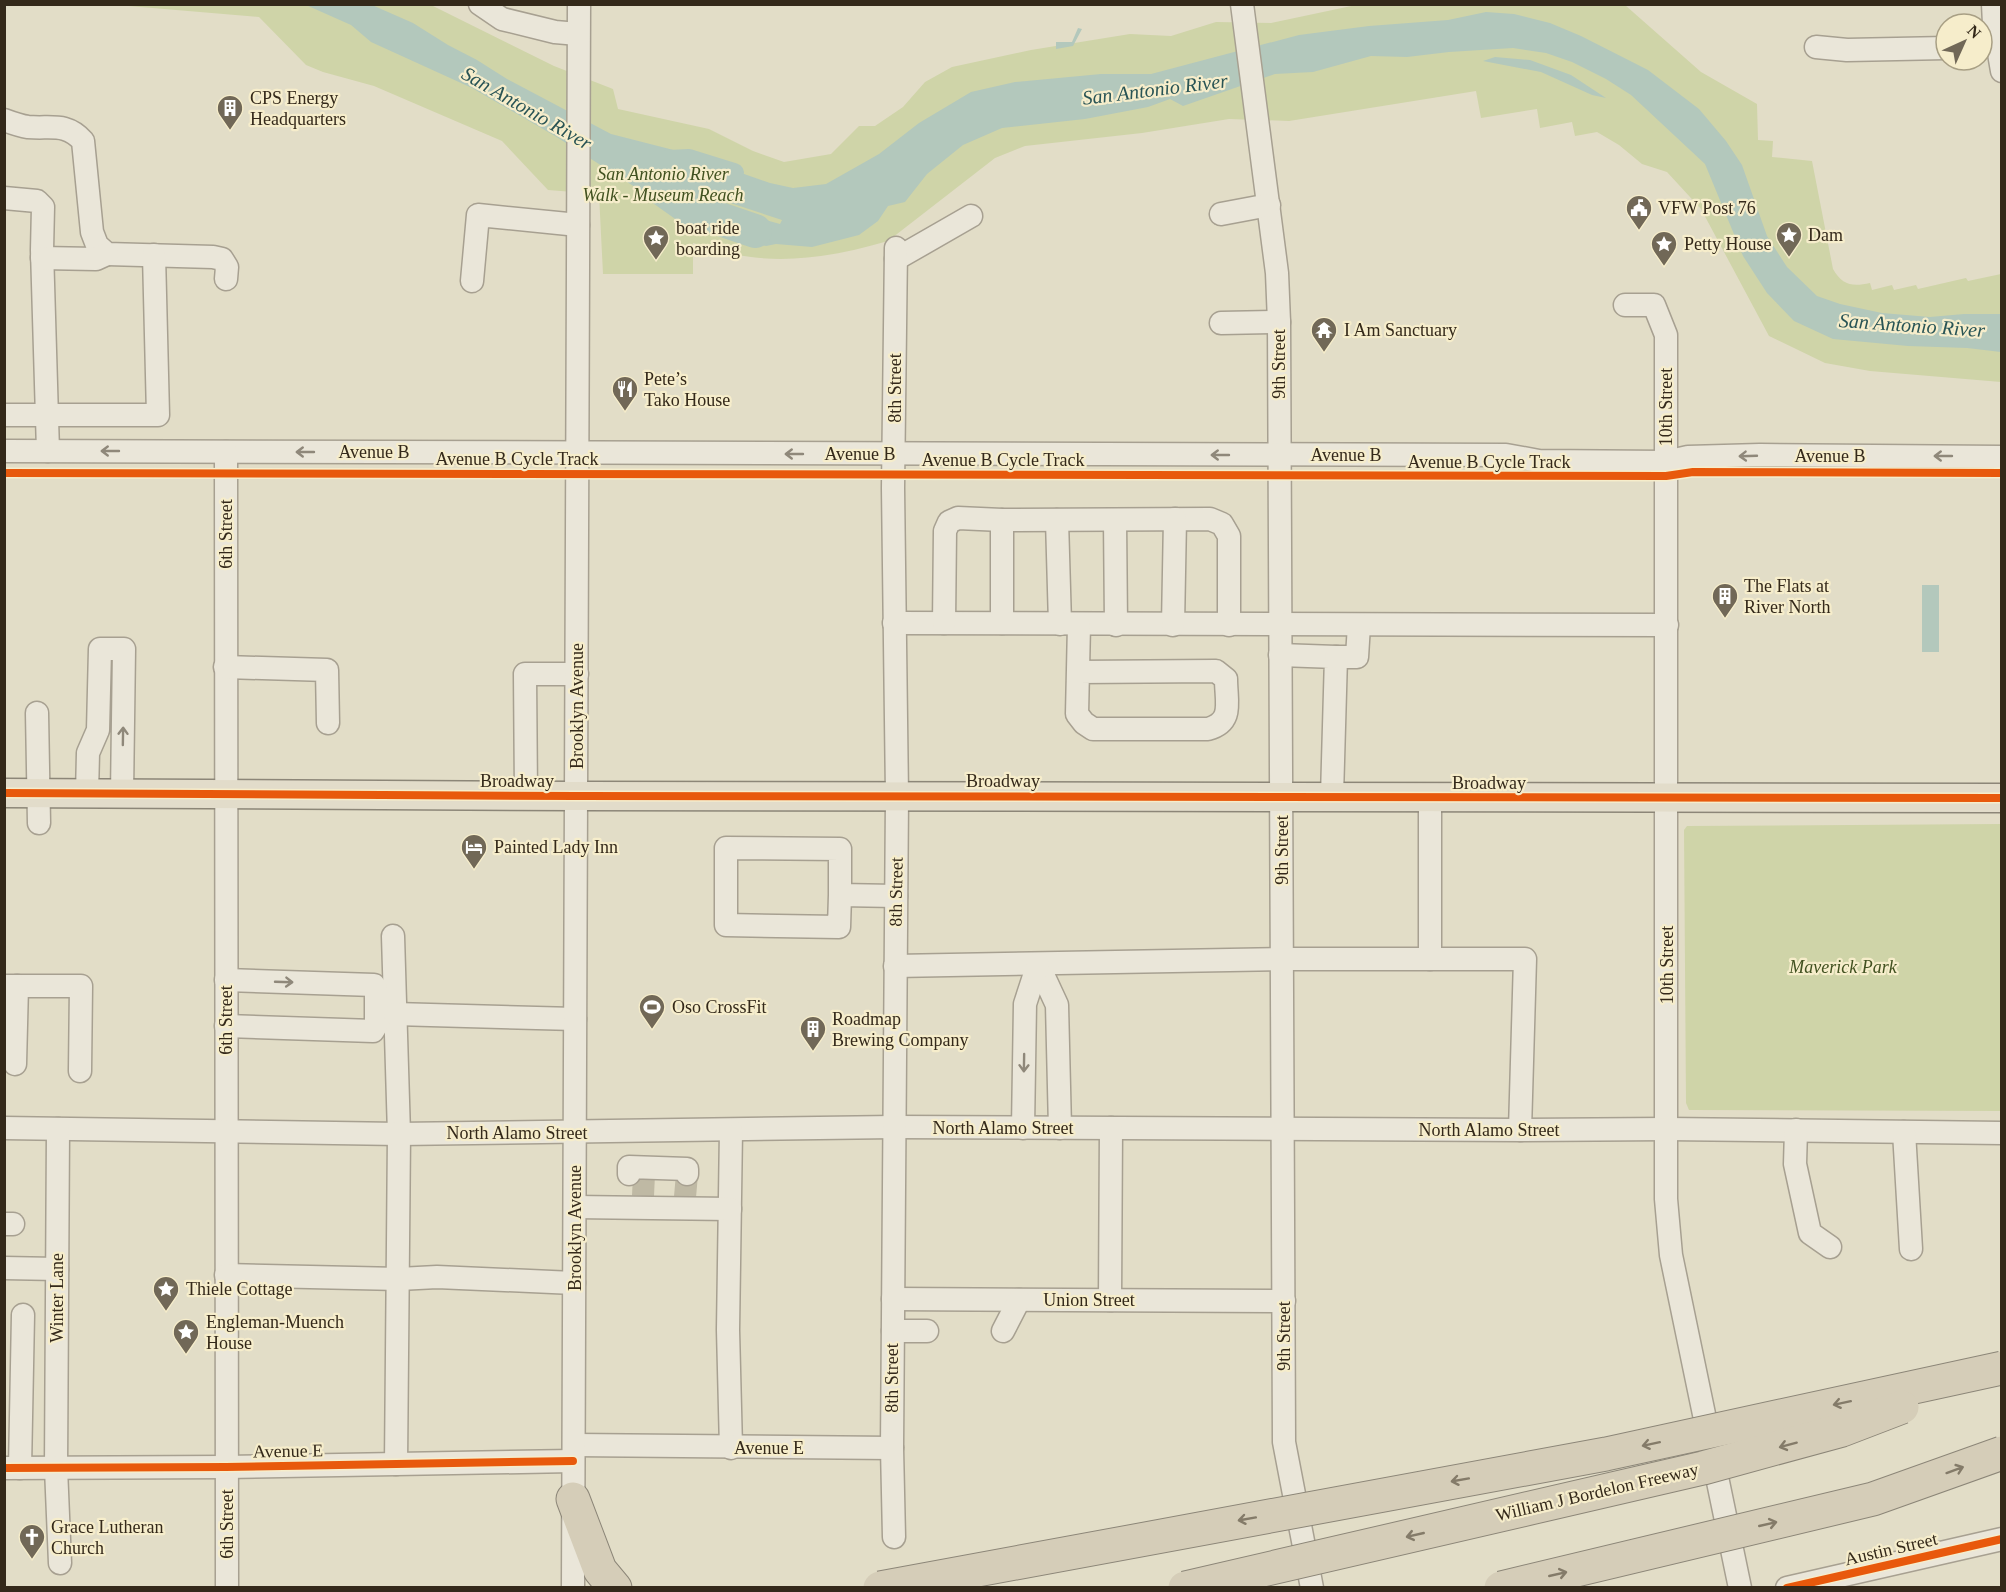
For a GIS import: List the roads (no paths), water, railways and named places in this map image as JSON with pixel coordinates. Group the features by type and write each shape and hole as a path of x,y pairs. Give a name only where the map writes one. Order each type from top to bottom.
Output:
{"highway":[{"path":"880,1587 1606,1454 2001,1369"},
{"name":"William J Bordelon Freeway","path":"1185,1587 1703,1468 1842,1430 2001,1369"},
{"path":"1501,1587 1872,1499 2001,1453"},
{"path":"573,1499 600,1570 615,1587"}],"main road":[{"name":"Broadway","path":"4,793 1667,799 2001,798"}],"street":[{"path":"480,4 502,19 555,32 578,34"},
{"name":"Brooklyn Avenue","path":"573,1587 579,4"},
{"name":"9th Street","path":"1243,14 1269,205 1280,322 1278,455 1281,624 1284,1442 1312,1587"},
{"path":"1816,47 1847,50 1934,48"},
{"path":"1994,56 2001,71"},
{"path":"4,120 26,127 62,127 75,132 83,141 92,231 97,245 107,254"},
{"path":"4,198 37,201 43,207 42,258 48,451"},
{"path":"1221,214 1269,205"},
{"path":"472,281 478,215 579,225"},
{"name":"8th Street","path":"894,1537 892,1448 897,796 894,623 896,254 971,216"},
{"path":"42,258 96,259 107,254 213,256 222,260 227,267 226,279"},
{"path":"4,415 158,415 154,255"},
{"name":"10th Street","path":"1625,305 1653,305 1666,334 1666,1199 1671,1255 1740,1587"},
{"path":"1221,323 1280,322"},
{"name":"Avenue B","path":"4,451 1506,454 1539,461 1666,462 1688,458 1760,455 2001,456"},
{"name":"6th Street","path":"226,452 227,1587"},
{"path":"944,623 945,531 949,522 958,518 1002,520 1210,519 1222,524 1229,536 1229,625"},
{"path":"1115,519 1116,625"},
{"path":"1173,625 1175,519"},
{"path":"1002,520 1002,623"},
{"path":"1058,520 1078,672 1077,714 1084,723 1093,729 1208,729 1220,726 1226,718 1226,679 1216,672 1078,672"},
{"path":"894,623 1666,625"},
{"path":"1280,655 1357,657 1359,625"},
{"path":"87,794 88,753 98,730 100,649 124,649 122,794"},
{"path":"1332,796 1336,657"},
{"path":"225,667 327,670 328,723"},
{"path":"526,796 525,674 577,674"},
{"path":"38,713 39,823"},
{"path":"1430,798 1430,959"},
{"path":"726,848 840,849 840,895 839,927 726,925 726,848"},
{"path":"840,895 896,896"},
{"path":"393,936 399,1134 396,1464"},
{"path":"895,966 1282,959 1525,959 1520,1130"},
{"path":"1023,1128 1025,1004 1038,964"},
{"path":"1038,964 1057,1005 1060,1128"},
{"path":"226,980 374,985 376,988 376,1026 373,1031 226,1026"},
{"path":"15,1064 11,986 81,986 80,1071"},
{"path":"395,1014 575,1019"},
{"name":"North Alamo Street","path":"4,1128 399,1134 894,1127 1667,1129 2001,1133"},
{"name":"Winter Lane","path":"58,1128 56,1468 60,1563"},
{"path":"1110,1300 1111,1128"},
{"path":"731,1130 728,1330 732,1448"},
{"path":"649,1183 658,1131"},
{"path":"1796,1131 1795,1164 1810,1233 1830,1247"},
{"path":"1904,1132 1911,1249"},
{"path":"649,1183 678,1203 730,1209"},
{"path":"575,1207 649,1183"},
{"path":"4,1268 57,1269"},
{"path":"226,1275 399,1279 437,1277 574,1283"},
{"name":"Union Street","path":"893,1299 1284,1301"},
{"path":"1003,1331 1019,1300"},
{"path":"12,1468 23,1315"},
{"path":"893,1331 927,1331"},
{"name":"Avenue E","path":"12,1468 396,1464 573,1453 732,1448 892,1448"},
{"name":"Austin Street","path":"1787,1587 1864,1579 2001,1539"}],"water":[{"path":"306,5 372,5 413,23 507,79 611,134 697,156 688,194 699,201 693,224 555,136 472,88 371,42 351,25"},
{"path":"1486,12 1514,14 1550,23 1581,36 1648,70 1699,109 1726,141 1742,165 1767,236 1787,267 1817,296 1840,304 1882,313 1930,317 2001,314 2001,352 1833,339 1794,321 1767,293 1743,256 1705,164 1631,95 1606,79 1572,62 1546,53 1513,48 1407,57 1371,56 1313,72 1275,74 1183,106 1170,99 1148,107 1085,119 1002,128 963,145 927,174 905,202 888,206 878,221 859,235 812,247 776,244 766,246 734,237 708,226 715,206 780,224 782,220 700,193 710,162 770,183 793,188 826,184 879,154 919,123 971,92 1015,82 1101,74 1151,74 1299,35 1369,26 1448,20"},
{"path":"1078,28 1082,29 1073,46 1056,49 1056,42 1072,42"},
{"path":"1495,57 1530,60 1571,75 1606,98 1592,95 1541,72 1483,61"},
{"path":"1922,585 1939,585 1939,652 1922,652"}],"waterway":[{"path":"669,160 689,159 734,173"},
{"path":"667,175 725,193"},
{"name":"San Antonio River","path":"658,186 696,213 755,231"}],"tunnel":[{"path":"643,1196 644,1174"},
{"path":"685,1197 687,1174"}],"place":[{"name":"CPS Energy Headquarters","path":"230,131"},
{"name":"VFW Post 76","path":"1639,231"},
{"name":"Dam","path":"1789,258"},
{"name":"boat ride boarding","path":"656,261"},
{"name":"Petty House","path":"1664,267"},
{"name":"I Am Sanctuary","path":"1324,353"},
{"name":"Pete’s Tako House","path":"625,412"},
{"name":"The Flats at River North","path":"1725,619"},
{"name":"Painted Lady Inn","path":"474,870"},
{"name":"Oso CrossFit","path":"652,1030"},
{"name":"Roadmap Brewing Company","path":"813,1052"},
{"name":"Thiele Cottage","path":"166,1312"},
{"name":"Engleman-Muench House","path":"186,1355"},
{"name":"Grace Lutheran Church","path":"32,1560"}],"park label":[{"name":"San Antonio River Walk - Museum Reach","path":"663,184"},
{"name":"Maverick Park","path":"1843,967"}]}
